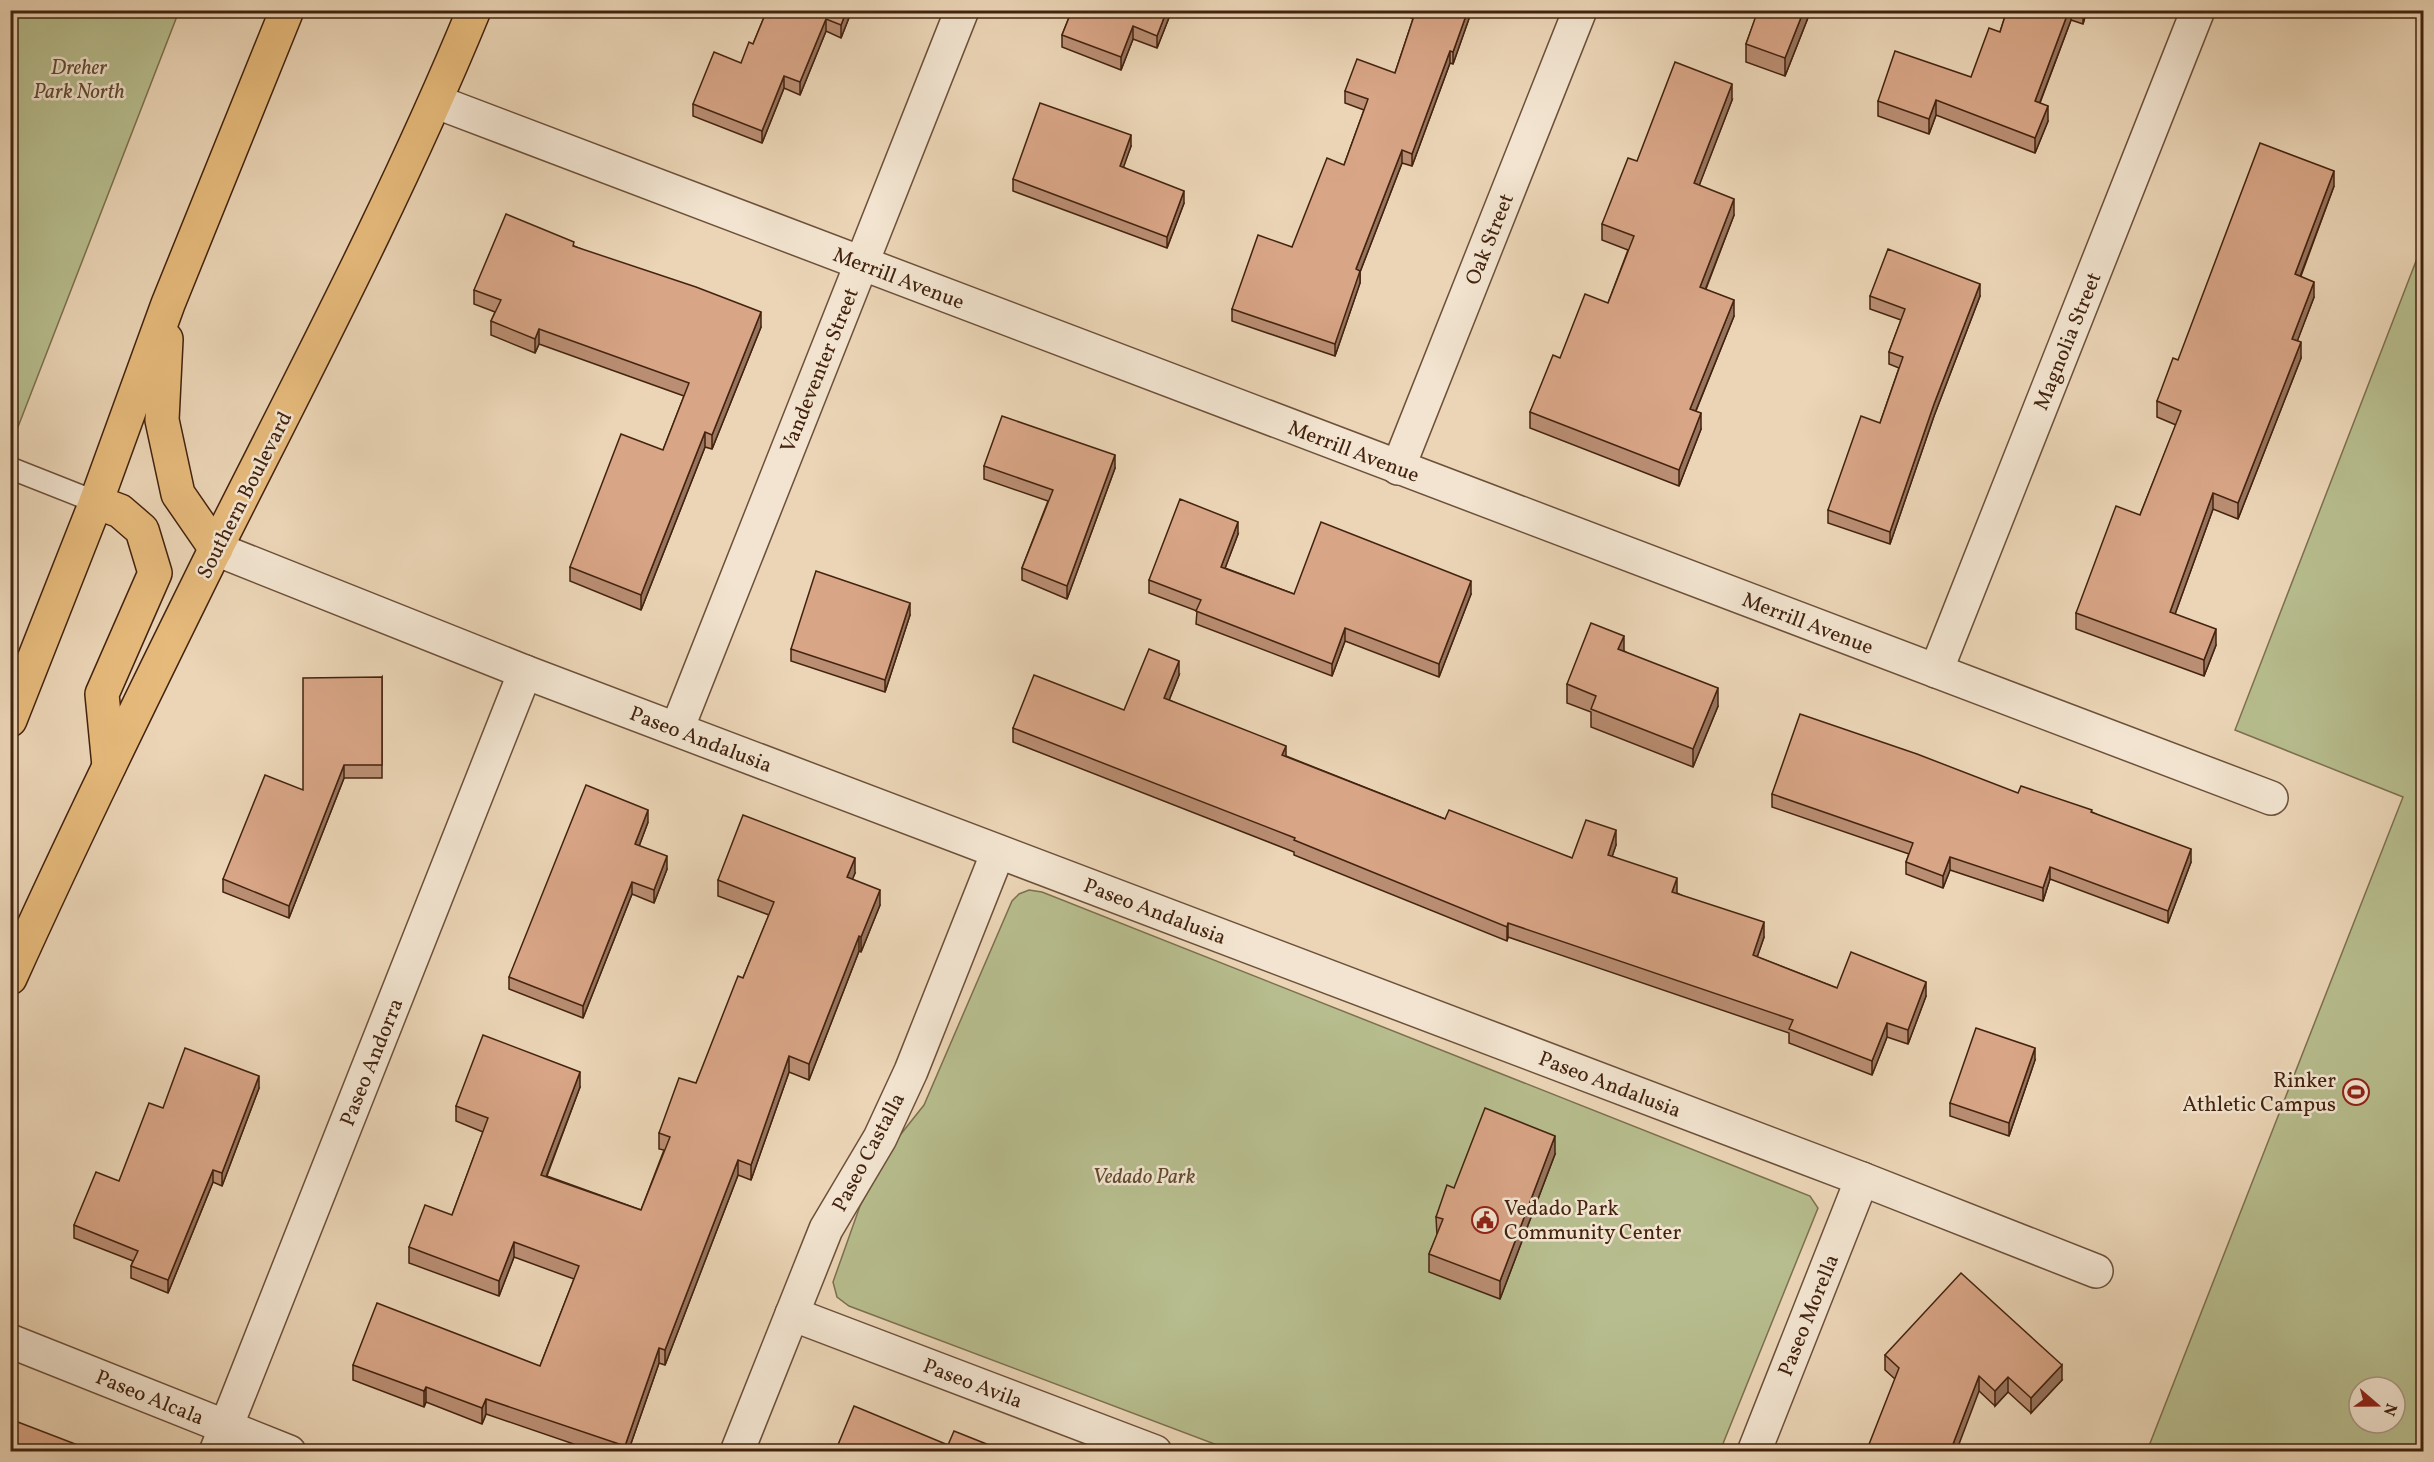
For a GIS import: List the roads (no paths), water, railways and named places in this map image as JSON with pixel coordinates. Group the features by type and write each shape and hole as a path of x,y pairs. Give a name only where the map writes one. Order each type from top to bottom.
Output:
{"main road":[{"path":"10,720 96,502 168,304 286,10"},
{"name":"Southern Boulevard","path":"10,978 109,766 327,332 437,102 474,10"},
{"path":"168,304 162,420 178,494 216,549"},
{"path":"96,502 120,511 142,530 155,573 102,694 109,766"}],"street":[{"name":"Vandeventer Street","path":"677,729 962,10"},
{"name":"Oak Street","path":"1398,468 1580,10"},
{"name":"Magnolia Street","path":"1936,671 2198,10"},
{"name":"Merrill Avenue","path":"437,102 2271,798"},
{"name":"Paseo Andalusia","path":"216,549 525,672 1862,1179 2096,1271"},
{"name":"Paseo Andorra","path":"221,1439 525,672"},
{"name":"Paseo Castalla","path":"737,1452 826,1229 880,1138 911,1071 998,852"},
{"name":"Paseo Morella","path":"1754,1452 1862,1179"},
{"name":"Paseo Avila","path":"792,1314 1155,1452"},
{"name":"Paseo Alcala","path":"10,1341 221,1439 289,1452"}],"lane":[{"path":"10,468 96,502"}],"place":[{"name":"Rinker Athletic Campus","path":"2356,1092"},
{"name":"Vedado Park Community Center","path":"1485,1220"}],"park label":[{"name":"Dreher Park North","path":"79,79"},
{"name":"Vedado Park","path":"1144,1176"}]}
